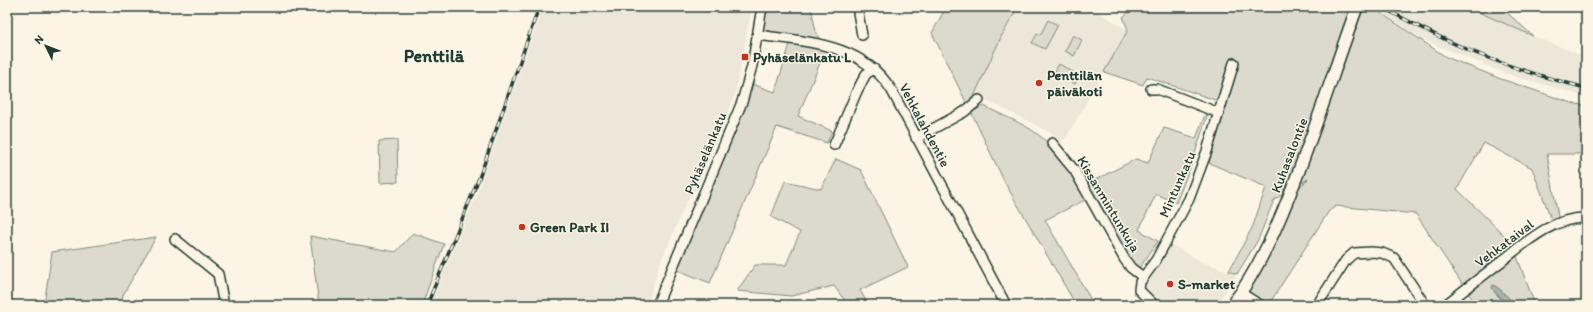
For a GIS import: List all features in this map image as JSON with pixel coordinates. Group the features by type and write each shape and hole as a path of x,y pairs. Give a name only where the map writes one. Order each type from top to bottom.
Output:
{"main road":[{"name":"Kuhasalontie","path":"1232,305 1241,293 1265,252 1278,226 1310,144 1355,12"}],"street":[{"name":"Pyhäselänkatu","path":"657,305 742,102 752,66 762,7"},
{"path":"857,7 862,35"},
{"name":"Vehkalahdentie","path":"758,35 837,48 860,59 874,69 890,87 1005,305"},
{"name":"Mintunkatu","path":"1143,277 1156,260 1186,205 1207,151 1234,63"},
{"path":"834,145 857,91 866,74 874,69"},
{"path":"1152,89 1158,89 1219,113"},
{"path":"916,138 964,112 980,100"},
{"name":"Kissanmintunkuja","path":"1052,143 1075,171 1125,260 1143,277"},
{"name":"Vehkataival","path":"1445,305 1527,241 1549,227 1568,220 1586,218"},
{"path":"175,239 218,274 224,305"},
{"path":"1317,305 1346,260 1354,253 1371,252 1394,258 1425,305"},
{"path":"1143,277 1140,282 1139,290 1154,305"},
{"path":"1241,293 1260,305"}],"shaded area":[{"path":"543,7 752,7 736,90 730,108 696,189 687,201 658,268 648,305 430,305 477,194"},
{"path":"767,7 811,7 816,32 825,51 798,116 832,131 827,143 777,127 710,283 675,269 746,103 752,84 775,92 790,44 761,39"},
{"path":"946,7 1018,7 1002,35 975,94 967,104 932,33"},
{"name":"Penttilän päiväkoti","path":"1018,7 1089,7 1128,30 1067,136 1061,142 1051,133 975,94 1002,35"},
{"path":"1135,7 1372,7 1446,57 1501,79 1572,103 1586,106 1586,154 1547,154 1559,222 1553,224 1532,168 1484,143 1457,189 1512,243 1535,305 1516,305 1496,286 1494,292 1507,305 1476,305 1416,214 1336,206 1329,211 1269,304 1270,305 1237,305 1297,190 1308,179 1274,200 1258,240 1237,274 1229,271 1253,226 1266,187 1209,163 1227,104 1147,77 1143,85 1104,72 1128,30 1123,17"},
{"path":"1374,7 1467,7 1586,57 1586,97 1507,74 1422,39"},
{"path":"1467,7 1501,7 1533,36"},
{"path":"1048,20 1058,25 1045,49 1032,43 1037,34 1040,35"},
{"path":"1073,35 1082,40 1074,56 1065,51"},
{"path":"1059,64 1080,76 1075,84 1054,73"},
{"path":"984,106 1024,126 1044,139 1064,163 1087,199 1045,220 1094,305 1076,305 1005,183 971,112"},
{"path":"1206,112 1208,113 1192,163 1176,203 1156,194 1139,230 1158,241 1139,269 1124,253 1087,184 1136,159 1148,163 1164,128 1196,138"},
{"path":"397,140 398,182 380,183 379,141"},
{"path":"836,159 861,170 908,267 860,290 868,305 848,305 834,286 791,296 737,291 755,265 786,265 800,232 771,217 785,181 821,189"},
{"path":"413,233 444,244 422,305 319,305 310,236 396,252"},
{"path":"156,237 123,295 121,305 44,305 52,252"},
{"path":"1172,245 1202,262 1237,274 1216,305 1157,305 1142,291 1147,281"},
{"path":"1493,285 1496,286 1516,305 1507,305 1492,288"}],"railway":[{"path":"427,305 481,173 539,7"},
{"path":"1382,7 1419,27 1468,50 1507,65 1586,88"}],"place":[{"name":"Pyhäselänkatu L","path":"745,57"},
{"name":"Penttilän päiväkoti","path":"1039,83"},
{"name":"Green Park II","path":"522,227"},
{"name":"S-market","path":"1170,284"}],"district":[{"name":"Penttilä","path":"434,56"}]}
